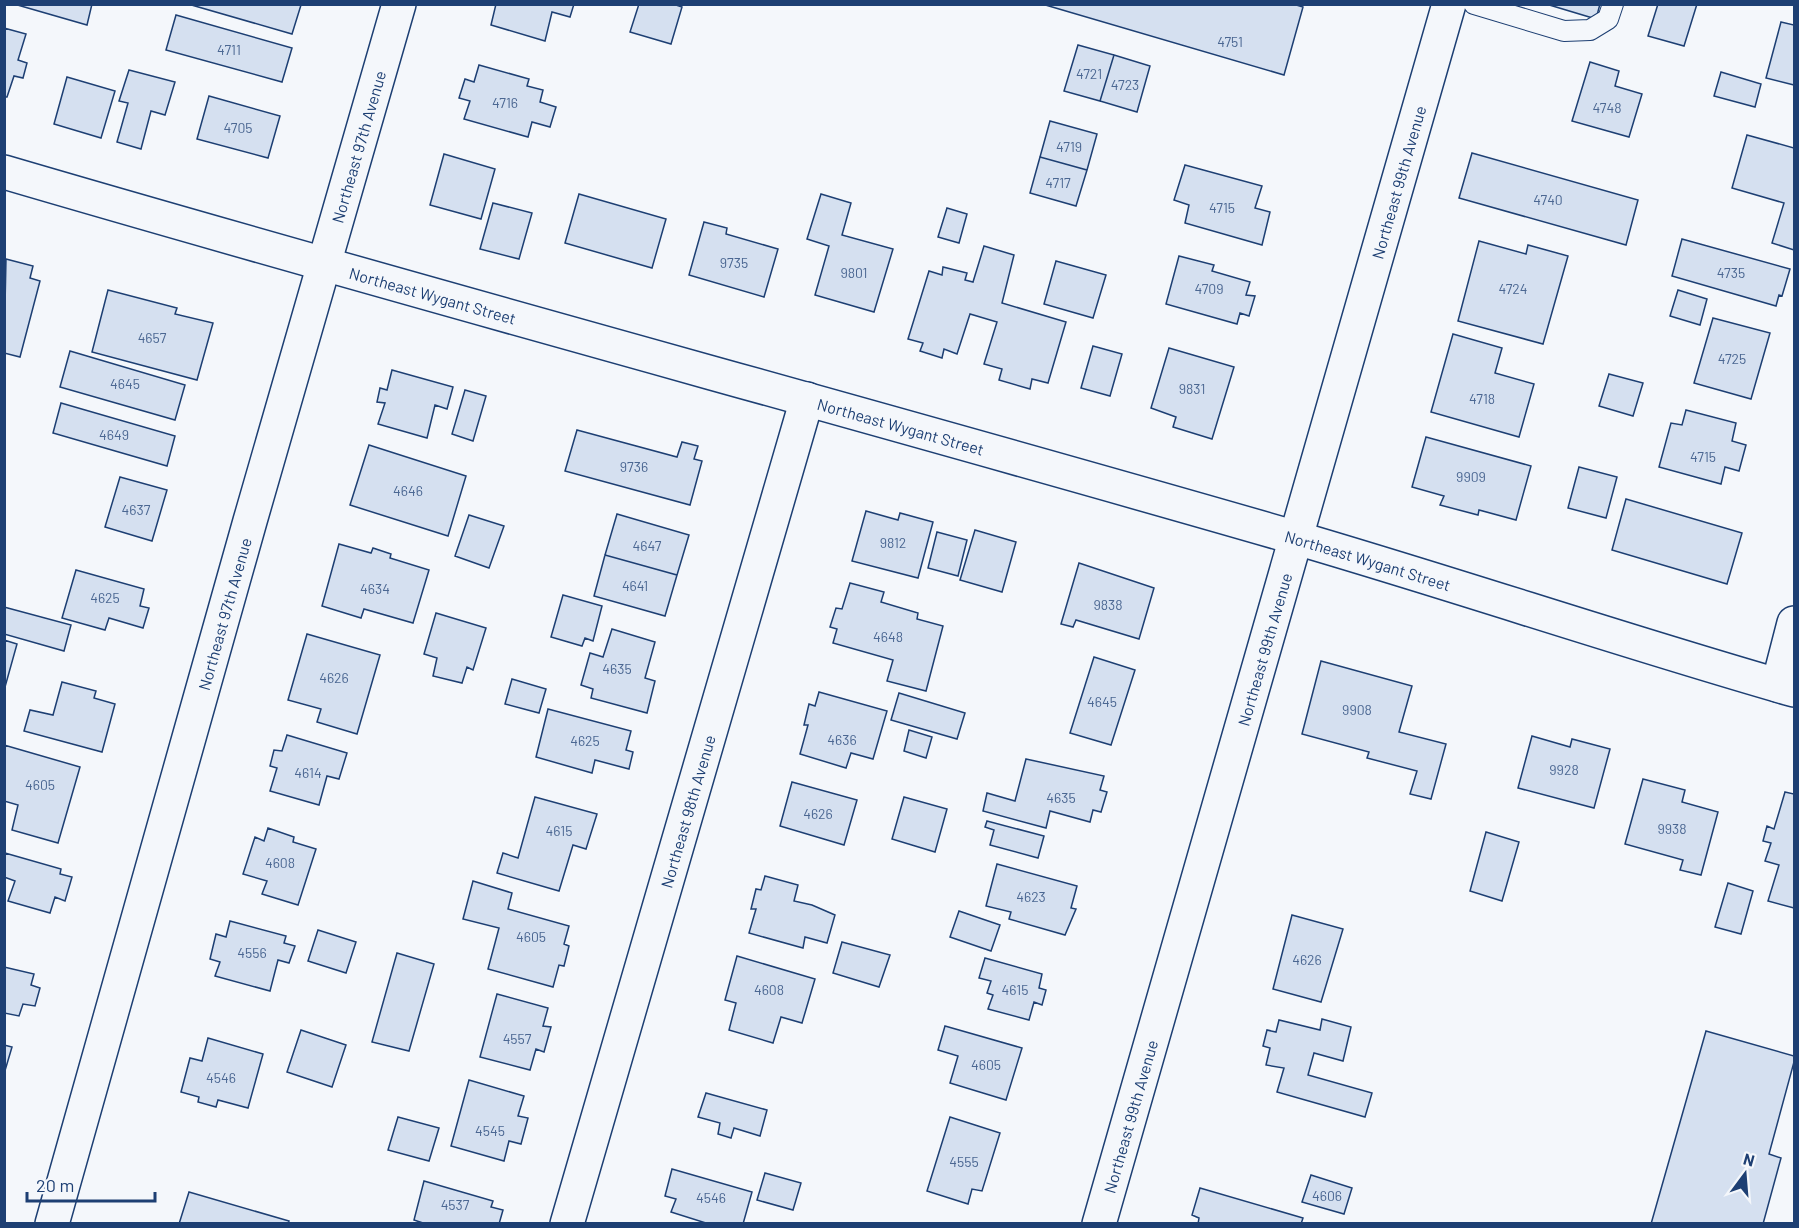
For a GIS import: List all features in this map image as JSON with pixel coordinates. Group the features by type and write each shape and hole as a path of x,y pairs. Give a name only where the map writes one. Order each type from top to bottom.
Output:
{"street":[{"name":"Northeast 97th Avenue","path":"52,1224 399,4"},
{"name":"Northeast 99th Avenue","path":"1099,1224 1449,4"},
{"name":"Northeast Wygant Street","path":"4,172 324,265 1296,538 1786,687"},
{"name":"Northeast 98th Avenue","path":"567,1224 807,399"},
{"path":"1786,687 1794,623"}],"lane":[{"path":"1474,4 1564,31 1590,30 1608,19 1613,4"}],"building":[{"path":"14,4 92,4 87,25"},
{"path":"188,4 298,4 301,5 292,34"},
{"path":"496,4 574,4 570,17 552,12 545,41 491,25"},
{"path":"639,4 673,4 682,7 671,44 630,32"},
{"path":"1042,4 1293,4 1303,7 1284,75"},
{"path":"1546,4 1600,4 1596,19"},
{"path":"1658,4 1697,4 1684,46 1648,36"},
{"path":"176,15 292,48 282,82 166,50"},
{"path":"1781,22 1794,25 1794,85 1766,78"},
{"path":"4,28 26,34 18,60 27,63 23,78 14,76 7,97 4,97"},
{"path":"1078,45 1114,55 1100,101 1064,91"},
{"path":"1114,55 1150,66 1137,112 1100,101"},
{"path":"1590,62 1619,71 1615,86 1642,94 1629,137 1572,121"},
{"path":"479,65 529,79 527,86 543,90 540,102 556,107 550,127 532,122 528,137 464,119 470,101 459,98 465,79 474,82"},
{"path":"129,70 175,82 165,115 151,111 141,149 117,142 128,103 119,101"},
{"path":"1721,72 1761,84 1755,107 1714,96"},
{"path":"67,77 115,91 101,138 54,124"},
{"path":"209,96 280,116 268,158 197,139"},
{"path":"1050,121 1097,134 1087,170 1040,157"},
{"path":"1747,135 1794,148 1794,250 1772,243 1784,203 1732,188"},
{"path":"1472,153 1638,200 1626,245 1459,198"},
{"path":"444,154 495,169 481,219 430,205"},
{"path":"1040,157 1087,170 1076,206 1030,193"},
{"path":"1185,165 1262,186 1255,208 1270,212 1262,245 1185,223 1189,205 1174,200"},
{"path":"579,194 666,219 652,268 565,243"},
{"path":"821,194 851,203 842,235 893,249 874,312 815,295 829,246 807,239"},
{"path":"493,203 532,213 519,259 480,249"},
{"path":"947,208 967,214 959,243 938,237"},
{"path":"704,222 727,228 726,234 778,249 764,297 689,275"},
{"path":"1682,239 1790,269 1782,296 1779,295 1776,306 1672,276"},
{"path":"1479,241 1526,254 1528,245 1568,256 1543,344 1458,321"},
{"path":"984,246 1014,255 1002,303 1066,322 1048,383 1032,379 1030,389 999,380 1002,369 984,364 997,322 970,314 957,354 944,349 942,358 920,351 923,343 908,339 929,271 942,275 943,267 967,273 965,280 973,282"},
{"path":"1179,256 1214,265 1212,271 1250,282 1246,295 1255,296 1249,316 1240,313 1237,324 1166,304"},
{"path":"6,259 33,266 30,278 40,281 20,357 4,353"},
{"path":"1056,261 1106,275 1093,318 1044,304"},
{"path":"108,290 177,308 175,314 213,323 197,380 92,352"},
{"path":"1678,290 1707,299 1700,325 1670,316"},
{"path":"1713,318 1770,333 1751,399 1694,383"},
{"path":"1453,334 1502,348 1495,373 1534,384 1519,437 1431,412"},
{"path":"1093,346 1122,354 1110,396 1081,388"},
{"path":"1169,348 1234,367 1212,439 1173,427 1176,417 1151,408"},
{"path":"70,351 185,385 175,420 60,387"},
{"path":"392,370 453,387 447,409 435,405 427,438 378,424 385,403 377,402 380,388 387,390"},
{"path":"1609,374 1643,383 1633,416 1599,406"},
{"path":"465,390 486,396 473,441 452,434"},
{"path":"61,403 175,436 167,466 53,433"},
{"path":"1686,410 1736,423 1732,441 1746,445 1739,471 1725,467 1721,484 1659,467 1671,423 1682,425"},
{"path":"577,430 677,457 682,442 698,446 694,459 702,461 690,505 565,471"},
{"path":"1426,437 1531,466 1516,520 1479,510 1478,515 1440,505 1444,496 1412,487"},
{"path":"369,445 466,476 448,536 350,505"},
{"path":"1579,467 1617,477 1606,518 1568,508"},
{"path":"120,477 167,490 152,541 105,527"},
{"path":"1626,499 1742,533 1727,584 1612,550"},
{"path":"866,511 898,520 900,513 933,522 918,578 852,561"},
{"path":"617,514 689,535 677,575 605,555"},
{"path":"469,515 504,526 489,568 455,556"},
{"path":"975,530 1016,542 1002,592 960,580"},
{"path":"937,532 967,540 958,576 928,568"},
{"path":"339,544 371,553 373,548 391,554 390,558 429,570 413,623 364,609 361,618 322,606"},
{"path":"605,555 677,575 665,616 594,596"},
{"path":"1079,563 1154,588 1139,639 1076,620 1073,627 1061,624"},
{"path":"76,570 144,589 140,606 149,608 143,628 109,618 105,630 62,618"},
{"path":"850,583 884,592 881,602 918,613 917,619 943,626 926,691 887,681 893,660 833,643 837,629 830,627 836,608 842,609"},
{"path":"563,595 602,606 593,641 585,638 582,646 551,637"},
{"path":"4,607 71,625 64,651 4,634"},
{"path":"436,613 486,628 473,670 467,667 462,683 433,676 437,658 424,654"},
{"path":"612,629 655,642 645,678 655,681 647,713 591,698 593,689 581,685 590,653 603,657"},
{"path":"307,634 380,655 357,734 317,722 321,709 288,700"},
{"path":"4,640 17,644 5,687 4,687"},
{"path":"1094,657 1135,670 1111,745 1070,733"},
{"path":"1321,661 1412,686 1399,732 1446,744 1431,799 1410,794 1417,771 1367,758 1369,752 1302,734"},
{"path":"512,679 546,689 539,713 505,704"},
{"path":"62,682 96,691 94,698 115,704 102,752 24,731 30,710 53,715"},
{"path":"819,692 887,711 873,759 851,753 846,768 800,754 808,725 804,725 809,704 815,706"},
{"path":"899,693 965,713 957,739 891,720"},
{"path":"548,709 631,731 626,750 633,752 629,769 595,760 592,773 536,757"},
{"path":"909,730 932,737 926,758 904,751"},
{"path":"287,735 347,753 339,779 327,776 319,805 270,791 277,768 270,766 274,750 282,751"},
{"path":"1532,736 1570,747 1572,739 1610,749 1594,808 1518,788"},
{"path":"4,745 80,767 58,843 12,830 18,805 4,801"},
{"path":"1026,759 1104,776 1100,790 1107,792 1101,812 1093,810 1090,822 1050,811 1046,828 983,811 987,793 1015,801"},
{"path":"1643,779 1685,790 1682,802 1718,812 1701,875 1680,870 1683,860 1625,844"},
{"path":"792,782 857,800 844,845 780,826"},
{"path":"1785,792 1794,794 1794,908 1768,901 1779,865 1765,861 1771,843 1763,841 1767,826 1774,829"},
{"path":"535,797 597,814 586,849 573,845 559,891 497,873 503,853 518,858"},
{"path":"904,797 947,809 935,852 892,839"},
{"path":"987,821 1044,836 1038,858 990,845 994,830 985,827"},
{"path":"268,828 294,837 293,842 316,849 298,905 262,894 267,881 243,874 255,837 264,841"},
{"path":"1486,832 1519,842 1502,901 1470,891"},
{"path":"5,853 61,869 60,874 72,877 65,901 55,897 50,913 8,901 15,881 4,877"},
{"path":"997,864 1077,886 1071,908 1076,909 1065,935 1009,919 1011,912 986,906"},
{"path":"765,876 798,885 794,901 812,905 835,915 827,943 805,937 803,948 749,933 756,909 751,909 756,889 761,890"},
{"path":"473,881 512,893 508,909 569,926 564,944 569,946 564,966 559,965 553,987 488,969 499,928 463,919"},
{"path":"1728,883 1753,891 1741,934 1715,927"},
{"path":"959,911 1000,925 991,951 950,937"},
{"path":"1292,915 1343,929 1321,1002 1273,989"},
{"path":"230,921 286,936 284,943 295,946 289,963 278,960 270,991 215,976 220,962 210,959 216,934 226,937"},
{"path":"318,930 356,942 346,973 308,961"},
{"path":"842,942 890,955 879,987 833,973"},
{"path":"397,953 434,964 409,1051 372,1042"},
{"path":"737,956 815,979 802,1023 781,1017 773,1043 729,1030 736,1003 725,1000"},
{"path":"985,958 1042,974 1039,988 1046,990 1042,1005 1034,1002 1029,1020 988,1009 993,995 987,993 991,981 979,978"},
{"path":"4,967 34,974 31,985 40,988 35,1006 23,1004 19,1016 4,1013"},
{"path":"497,994 548,1008 543,1026 551,1027 544,1052 536,1049 530,1070 480,1057"},
{"path":"1322,1019 1351,1027 1343,1061 1314,1053 1308,1075 1372,1093 1365,1117 1277,1092 1284,1068 1266,1065 1270,1048 1263,1046 1267,1030 1276,1032 1279,1020 1320,1030"},
{"path":"945,1026 1022,1048 1006,1100 950,1083 958,1056 938,1050"},
{"path":"301,1030 346,1045 332,1087 287,1072"},
{"path":"1706,1031 1794,1056 1769,1154 1781,1158 1763,1224 1651,1224"},
{"path":"208,1038 263,1054 248,1108 218,1100 216,1107 198,1102 199,1097 181,1092 190,1058 202,1061"},
{"path":"4,1045 12,1047 4,1074"},
{"path":"469,1080 524,1096 518,1116 528,1118 521,1144 509,1141 504,1161 451,1146"},
{"path":"706,1093 767,1110 760,1136 734,1128 731,1138 718,1134 720,1123 698,1117"},
{"path":"398,1117 439,1128 429,1161 388,1150"},
{"path":"950,1117 1000,1133 982,1191 972,1189 968,1204 927,1191"},
{"path":"672,1169 752,1192 743,1224 709,1224 671,1212 676,1199 665,1196"},
{"path":"765,1173 801,1183 793,1210 757,1200"},
{"path":"1311,1175 1352,1188 1344,1214 1302,1202"},
{"path":"424,1181 493,1201 491,1207 503,1210 499,1224 426,1224 414,1220"},
{"path":"1200,1188 1303,1218 1301,1224 1198,1224 1199,1218 1192,1215"},
{"path":"189,1192 289,1221 288,1224 179,1224"}]}
